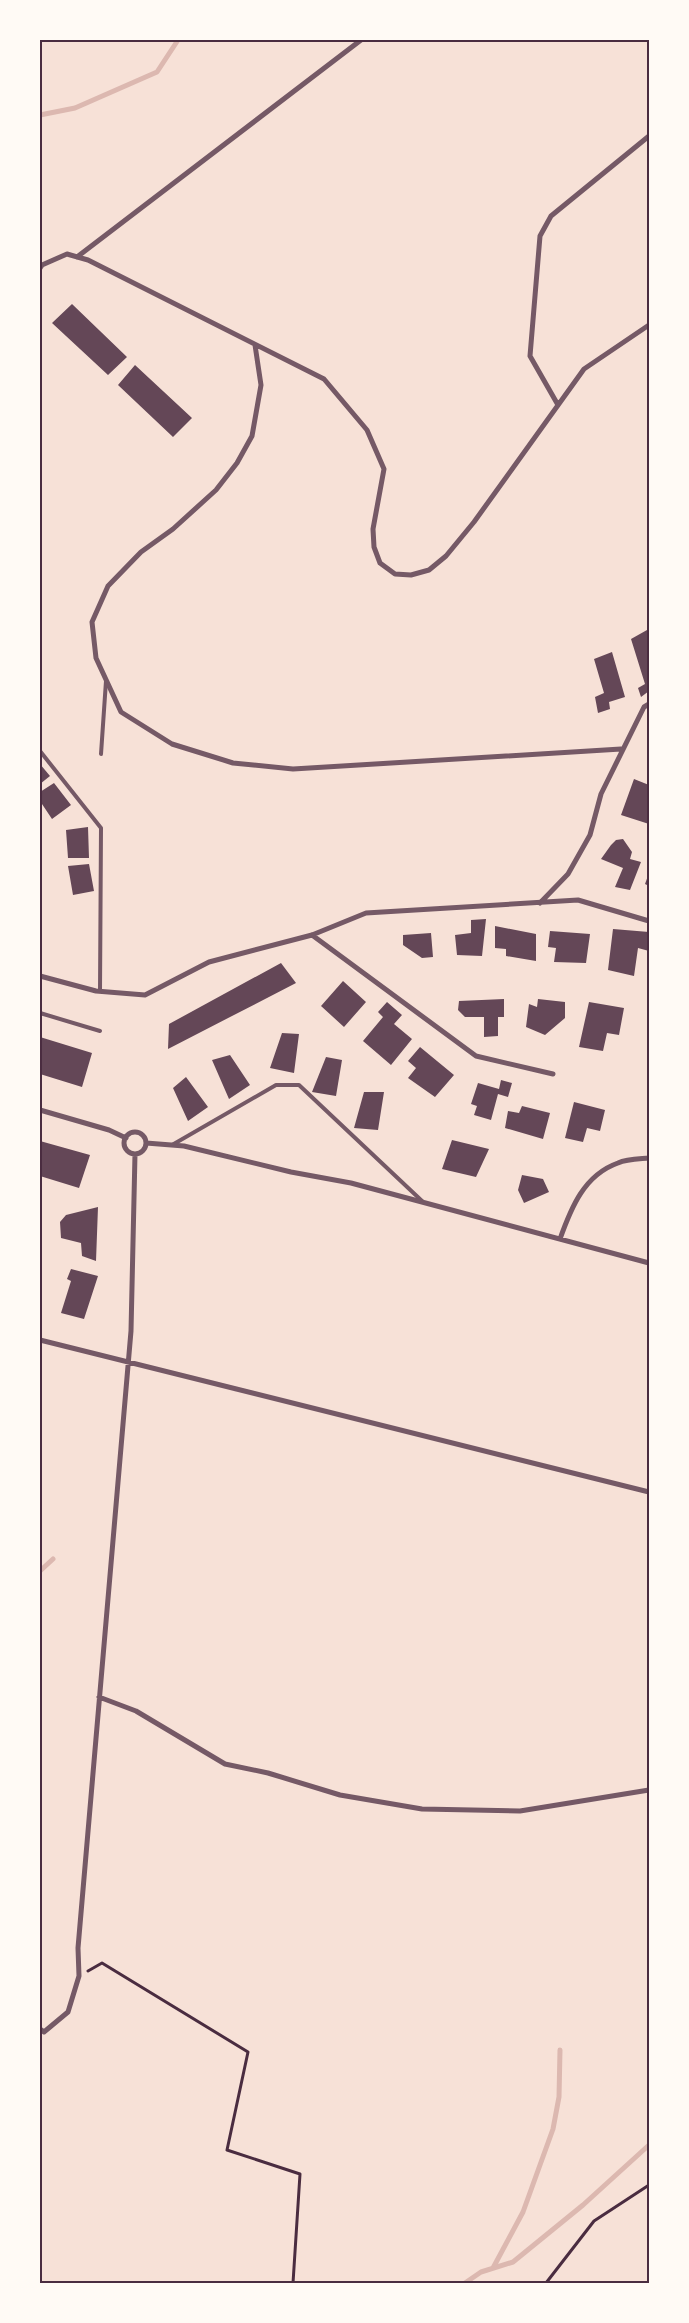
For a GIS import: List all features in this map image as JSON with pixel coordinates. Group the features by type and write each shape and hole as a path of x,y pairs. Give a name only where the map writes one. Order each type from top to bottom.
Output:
{"street":[{"path":"77,257 361,40"},
{"path":"558,405 530,356 540,236 551,216 649,136"},
{"path":"40,268 42,264 67,254 88,260 324,379 367,430 384,470 372,529 374,546 380,563 395,574 411,575 429,570 446,556 474,522 584,369 649,325"},
{"path":"255,345 261,385 252,436 237,463 216,490 173,529 141,552 108,586 92,622 96,658 121,712 172,744 233,763 293,769 621,749"},
{"path":"540,904 568,874 590,835 601,794 621,749 644,707 649,704"},
{"path":"40,976 100,991 146,995 210,962 312,935 366,912 540,904 578,900 649,921"},
{"path":"312,935 476,1056 553,1074"},
{"path":"40,1110 109,1130 126,1138"},
{"path":"131,1133 138,1133 143,1136 146,1143 142,1152 135,1154 126,1149 126,1138 131,1133"},
{"path":"146,1143 184,1146 291,1172 352,1183 648,1262"},
{"path":"40,2029 44,2032 68,2012 79,1976 78,1948 128,1363 134,1234 135,1154"},
{"path":"560,1238 572,1204 595,1176 618,1162 649,1158"},
{"path":"40,1340 649,1492"},
{"path":"99,1696 136,1710 225,1764 268,1773 340,1796 422,1809 520,1812 649,1790"}],"lane":[{"path":"101,754 106,678"},
{"path":"40,751 101,828 100,991"},
{"path":"40,1013 100,1031"},
{"path":"172,1145 276,1085 299,1085 422,1202"}],"path":[{"path":"79,1976 102,1963 248,2052 227,2150 300,2174 293,2283"},
{"path":"546,2283 594,2221 649,2185"}],"building":[{"path":"72,304 127,357 108,375 52,323"},
{"path":"135,365 192,418 173,437 118,385"},
{"path":"647,630 649,636 649,691 641,697 638,688 645,684 631,639"},
{"path":"612,652 625,697 609,702 610,709 598,713 595,697 604,693 594,659"},
{"path":"40,764 50,776 40,784"},
{"path":"634,779 649,785 649,824 621,815"},
{"path":"54,783 71,805 52,819 40,801 40,792"},
{"path":"88,827 89,858 68,858 66,830"},
{"path":"623,839 632,852 630,859 641,862 630,890 615,887 623,868 601,859 616,840"},
{"path":"89,864 94,891 73,895 68,866"},
{"path":"649,873 649,886 645,884"},
{"path":"486,919 482,956 457,955 455,935 471,933 471,920"},
{"path":"495,926 536,934 536,961 506,956 506,949 495,948"},
{"path":"613,929 649,932 649,951 638,948 634,976 608,970"},
{"path":"550,931 590,934 586,963 554,962 556,948 548,947"},
{"path":"431,933 433,957 422,958 403,945 403,935"},
{"path":"281,963 296,983 168,1049 169,1024"},
{"path":"343,981 366,1002 344,1027 321,1006"},
{"path":"504,999 504,1017 498,1017 498,1036 484,1037 484,1017 465,1017 458,1010 459,1001"},
{"path":"538,999 565,1002 565,1018 545,1035 526,1027 529,1004 537,1007"},
{"path":"387,1002 402,1015 394,1024 412,1039 391,1065 363,1041 383,1017 378,1012"},
{"path":"589,1002 624,1008 619,1035 607,1033 603,1051 579,1047"},
{"path":"282,1033 299,1034 294,1073 270,1068"},
{"path":"40,1037 92,1053 82,1087 40,1074"},
{"path":"420,1047 454,1075 435,1097 408,1078 416,1068 408,1061"},
{"path":"230,1055 250,1085 229,1099 212,1060"},
{"path":"326,1057 342,1060 336,1096 312,1092"},
{"path":"186,1077 208,1107 188,1121 173,1088"},
{"path":"501,1080 512,1083 508,1097 498,1094 491,1120 474,1115 477,1106 471,1104 478,1083 499,1089"},
{"path":"364,1092 384,1092 378,1130 354,1128"},
{"path":"574,1102 605,1110 600,1131 587,1128 583,1142 565,1138"},
{"path":"522,1106 550,1113 543,1139 505,1128 508,1111 519,1113"},
{"path":"452,1140 489,1149 476,1177 442,1169"},
{"path":"40,1141 90,1155 79,1188 40,1176 42,1163 40,1163"},
{"path":"522,1175 543,1179 549,1192 524,1203 518,1190"},
{"path":"98,1207 96,1261 82,1256 81,1243 61,1238 60,1222 66,1215"},
{"path":"71,1269 98,1276 84,1319 61,1313 71,1281 67,1279"}],"waterway":[{"path":"40,115 75,108 157,72 178,40"},
{"path":"40,1571 53,1559"},
{"path":"493,2268 523,2212 553,2129 559,2097 560,2050"},
{"path":"465,2283 481,2272 513,2262 583,2205 649,2145"}]}
